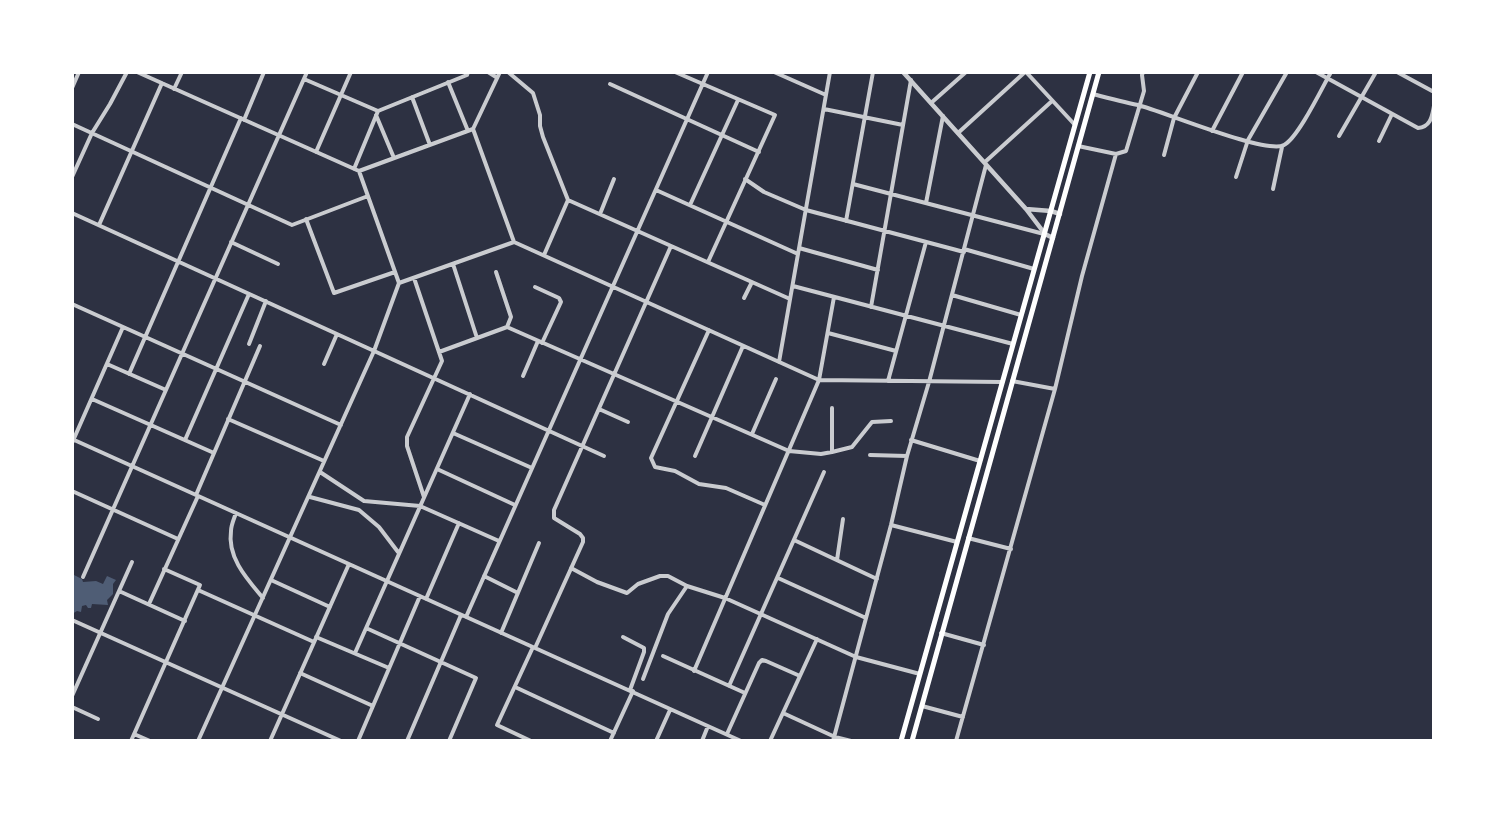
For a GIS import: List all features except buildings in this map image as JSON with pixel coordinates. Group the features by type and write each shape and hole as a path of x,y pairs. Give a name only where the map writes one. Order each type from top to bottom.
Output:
{"main road":[{"path":"901,741 1090,72"},
{"path":"912,741 940,633 1099,72"}],"street":[{"path":"72,88 79,72"},
{"path":"72,177 92,134 127,72"},
{"path":"136,72 356,170 368,196 399,283 374,351 310,497 198,741"},
{"path":"174,89 182,72"},
{"path":"129,374 210,188 264,72"},
{"path":"83,577 307,72"},
{"path":"316,152 350,73 357,72"},
{"path":"356,170 377,113 467,75 468,72"},
{"path":"488,72 496,77"},
{"path":"356,170 471,130 500,72"},
{"path":"508,72 533,93 540,115 543,137 568,200 790,299"},
{"path":"675,72 775,115 708,262"},
{"path":"407,741 441,662 500,541 708,72"},
{"path":"774,72 826,95"},
{"path":"779,362 830,72"},
{"path":"846,221 873,72"},
{"path":"903,72 986,163 1045,234"},
{"path":"931,103 966,72"},
{"path":"958,133 1026,72 1076,126"},
{"path":"1078,146 1116,154 1126,151 1144,91 1143,72"},
{"path":"1164,155 1174,118 1198,72"},
{"path":"1212,131 1243,72"},
{"path":"1236,177 1248,140 1287,72"},
{"path":"1316,72 1414,126 1422,128 1429,122 1434,106"},
{"path":"1273,189 1282,147 1295,136 1331,72"},
{"path":"1339,136 1376,72"},
{"path":"1397,72 1434,92"},
{"path":"304,79 377,113 394,158"},
{"path":"871,307 911,80"},
{"path":"448,82 471,130 514,242"},
{"path":"99,225 162,83"},
{"path":"610,84 759,153"},
{"path":"1093,94 1139,105 1212,131 1272,147 1282,147"},
{"path":"412,97 430,145"},
{"path":"690,205 738,100"},
{"path":"834,739 891,525 911,440 929,382 986,163 1052,101"},
{"path":"824,109 903,124"},
{"path":"1379,141 1392,114"},
{"path":"926,203 943,116"},
{"path":"72,124 292,225 368,196"},
{"path":"956,741 1055,389 1082,276 1116,154"},
{"path":"600,214 614,179"},
{"path":"745,179 774,196 806,210 1034,269"},
{"path":"853,184 1053,238"},
{"path":"656,190 798,254"},
{"path":"544,255 568,200"},
{"path":"1026,209 1060,214"},
{"path":"72,213 604,456"},
{"path":"306,219 334,293 395,272"},
{"path":"231,242 279,264"},
{"path":"399,283 514,242 819,380 1002,382"},
{"path":"888,381 926,242"},
{"path":"531,741 497,725 583,542 580,534 556,521 553,514 670,246"},
{"path":"799,248 878,270"},
{"path":"453,264 477,338"},
{"path":"496,272 511,317 507,327"},
{"path":"414,278 442,360 407,437 407,446 424,498"},
{"path":"744,298 752,282"},
{"path":"793,286 1013,344"},
{"path":"523,376 561,302 559,298 535,287"},
{"path":"185,440 249,294"},
{"path":"952,295 1021,315"},
{"path":"694,671 819,380 834,297"},
{"path":"249,344 266,301"},
{"path":"72,303 341,425"},
{"path":"123,327 72,441 197,495 741,741"},
{"path":"439,352 507,327 789,451 813,454 852,447 872,422 891,421"},
{"path":"709,330 651,458 655,467 675,471 699,484 726,488 765,505"},
{"path":"828,333 896,351"},
{"path":"324,364 337,334"},
{"path":"149,604 260,346"},
{"path":"695,456 743,346"},
{"path":"107,364 166,390"},
{"path":"752,434 776,378"},
{"path":"1012,381 1055,389"},
{"path":"355,654 398,552 470,394"},
{"path":"92,399 214,453"},
{"path":"832,408 832,452"},
{"path":"599,409 628,422"},
{"path":"228,419 324,461"},
{"path":"453,433 532,468"},
{"path":"911,440 980,461"},
{"path":"870,455 907,456"},
{"path":"437,469 516,505"},
{"path":"320,472 364,501 420,506 500,541"},
{"path":"729,686 824,472"},
{"path":"72,500 74,492 178,539"},
{"path":"310,497 359,510 379,526 398,552"},
{"path":"359,510 364,501"},
{"path":"236,513 230,532 232,549 242,572 263,598"},
{"path":"837,560 843,519"},
{"path":"426,599 459,523"},
{"path":"891,525 958,543"},
{"path":"968,538 1011,549"},
{"path":"794,540 877,579"},
{"path":"501,633 539,543"},
{"path":"72,696 132,562"},
{"path":"270,741 349,564"},
{"path":"571,568 597,582 627,593 638,584 660,576 668,576 687,586 726,598 856,657 920,674"},
{"path":"131,741 200,585 164,569"},
{"path":"484,576 518,593"},
{"path":"778,578 866,618"},
{"path":"271,580 330,607"},
{"path":"643,679 668,614 687,586"},
{"path":"198,590 314,642"},
{"path":"119,591 184,621"},
{"path":"358,741 420,596"},
{"path":"72,620 341,741"},
{"path":"366,628 476,678 449,741"},
{"path":"940,633 984,645"},
{"path":"316,637 389,668"},
{"path":"610,741 644,652 644,648 623,638"},
{"path":"770,741 817,639"},
{"path":"663,656 745,693"},
{"path":"727,734 762,660 800,676"},
{"path":"300,673 373,706"},
{"path":"515,687 614,732"},
{"path":"921,706 963,717"},
{"path":"72,707 98,719"},
{"path":"656,741 670,710"},
{"path":"783,712 834,739 851,741"},
{"path":"702,741 708,726"},
{"path":"134,734 150,741"}],"water":[{"path":"72,574 82,579 83,582 96,581 103,584 107,576 116,580 113,584 113,594 107,600 108,605 92,604 91,608 86,605 82,606 81,612 77,611 72,614"}]}
